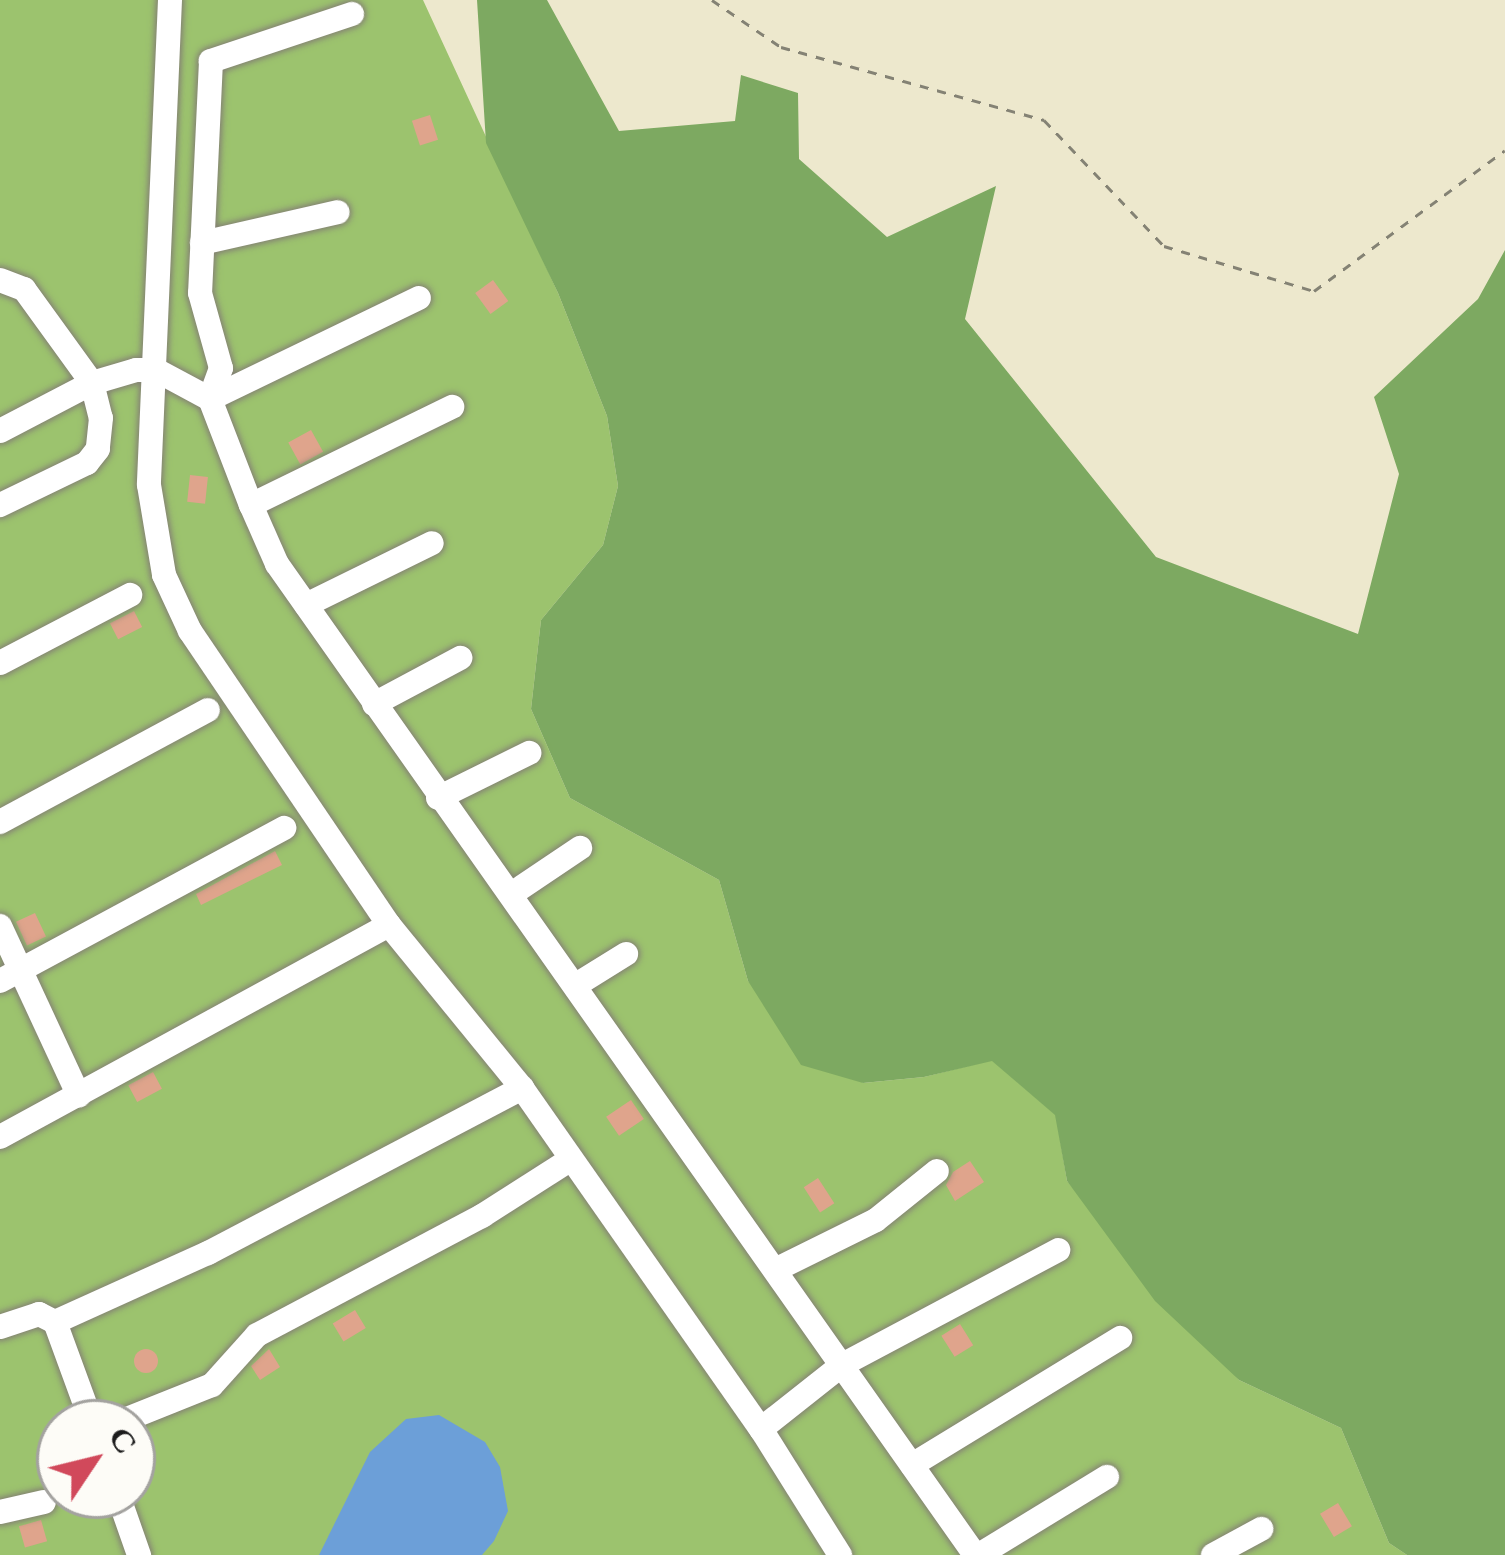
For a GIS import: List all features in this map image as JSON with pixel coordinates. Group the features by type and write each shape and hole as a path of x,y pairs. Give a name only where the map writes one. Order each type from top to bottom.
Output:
{"street":[{"path":"170,0 149,485 164,575 190,632 389,925 522,1088 568,1161 761,1429 840,1555"},
{"path":"352,14 211,61 200,293 221,368 210,399 277,564 977,1555 1107,1477"},
{"path":"202,243 338,212"},
{"path":"0,280 24,289 92,383 101,418 98,449 88,463 0,505"},
{"path":"210,399 419,298"},
{"path":"0,431 92,383 136,370 156,370 210,399"},
{"path":"250,505 452,407"},
{"path":"306,605 432,543"},
{"path":"0,663 130,595"},
{"path":"374,704 460,658"},
{"path":"0,822 208,710"},
{"path":"438,798 529,753"},
{"path":"10,975 284,828"},
{"path":"512,892 580,848"},
{"path":"0,1137 389,925"},
{"path":"0,926 10,975 79,1096"},
{"path":"576,985 626,954"},
{"path":"56,1322 208,1253 522,1088"},
{"path":"156,1408 212,1385 257,1335 482,1216 568,1161"},
{"path":"777,1269 876,1220 938,1171"},
{"path":"761,1429 842,1365 1058,1250"},
{"path":"0,1327 39,1314 56,1322 83,1399"},
{"path":"912,1465 1120,1338"},
{"path":"0,1512 36,1504"},
{"path":"126,1519 139,1555"},
{"path":"1213,1555 1261,1529"}],"path":[{"path":"712,0 781,47 1045,120 1164,246 1314,291 1505,150"}],"green space":[{"path":"0,0 423,0 558,293 607,416 618,486 603,545 541,620 531,709 570,798 719,880 748,981 863,1083 924,1077 992,1060 1056,1115 1067,1181 1239,1380 1341,1428 1389,1543 1407,1555 0,1555"},
{"path":"477,0 547,0 619,131 735,121 741,75 798,93 799,159 887,237 996,186 965,319 1156,557 1358,634 1399,474 1374,397 1478,299 1505,250 1505,1555 1407,1555 1389,1543 1341,1428 1239,1380 1155,1301 1067,1181 1055,1115 992,1061 924,1077 863,1083 801,1065 748,981 719,880 570,798 531,709 541,620 603,545 618,486 607,416 558,293 486,143"}],"water":[{"path":"439,1415 485,1442 500,1467 508,1511 482,1555 319,1555 370,1452 406,1419"}],"building":[{"path":"430,115 438,140 420,146 412,121"},
{"path":"493,280 508,301 490,314 475,293"},
{"path":"311,430 323,452 300,464 288,443"},
{"path":"190,475 208,477 205,504 187,502"},
{"path":"134,611 142,627 118,639 110,623"},
{"path":"275,851 282,865 201,905 196,894"},
{"path":"35,913 46,937 27,945 16,922"},
{"path":"153,1072 162,1089 137,1102 128,1085"},
{"path":"631,1100 644,1119 619,1136 606,1117"},
{"path":"970,1161 984,1182 955,1201 946,1185 953,1172"},
{"path":"818,1178 834,1203 820,1212 804,1187"},
{"path":"355,1310 366,1328 344,1341 333,1323"},
{"path":"960,1324 973,1345 955,1357 941,1336"},
{"path":"146,1349 155,1352 155,1370 146,1373 137,1370 134,1361 137,1352"},
{"path":"269,1349 280,1367 260,1380 251,1366"},
{"path":"1338,1503 1352,1526 1334,1537 1320,1514"},
{"path":"41,1520 47,1541 25,1547 19,1526"}]}
